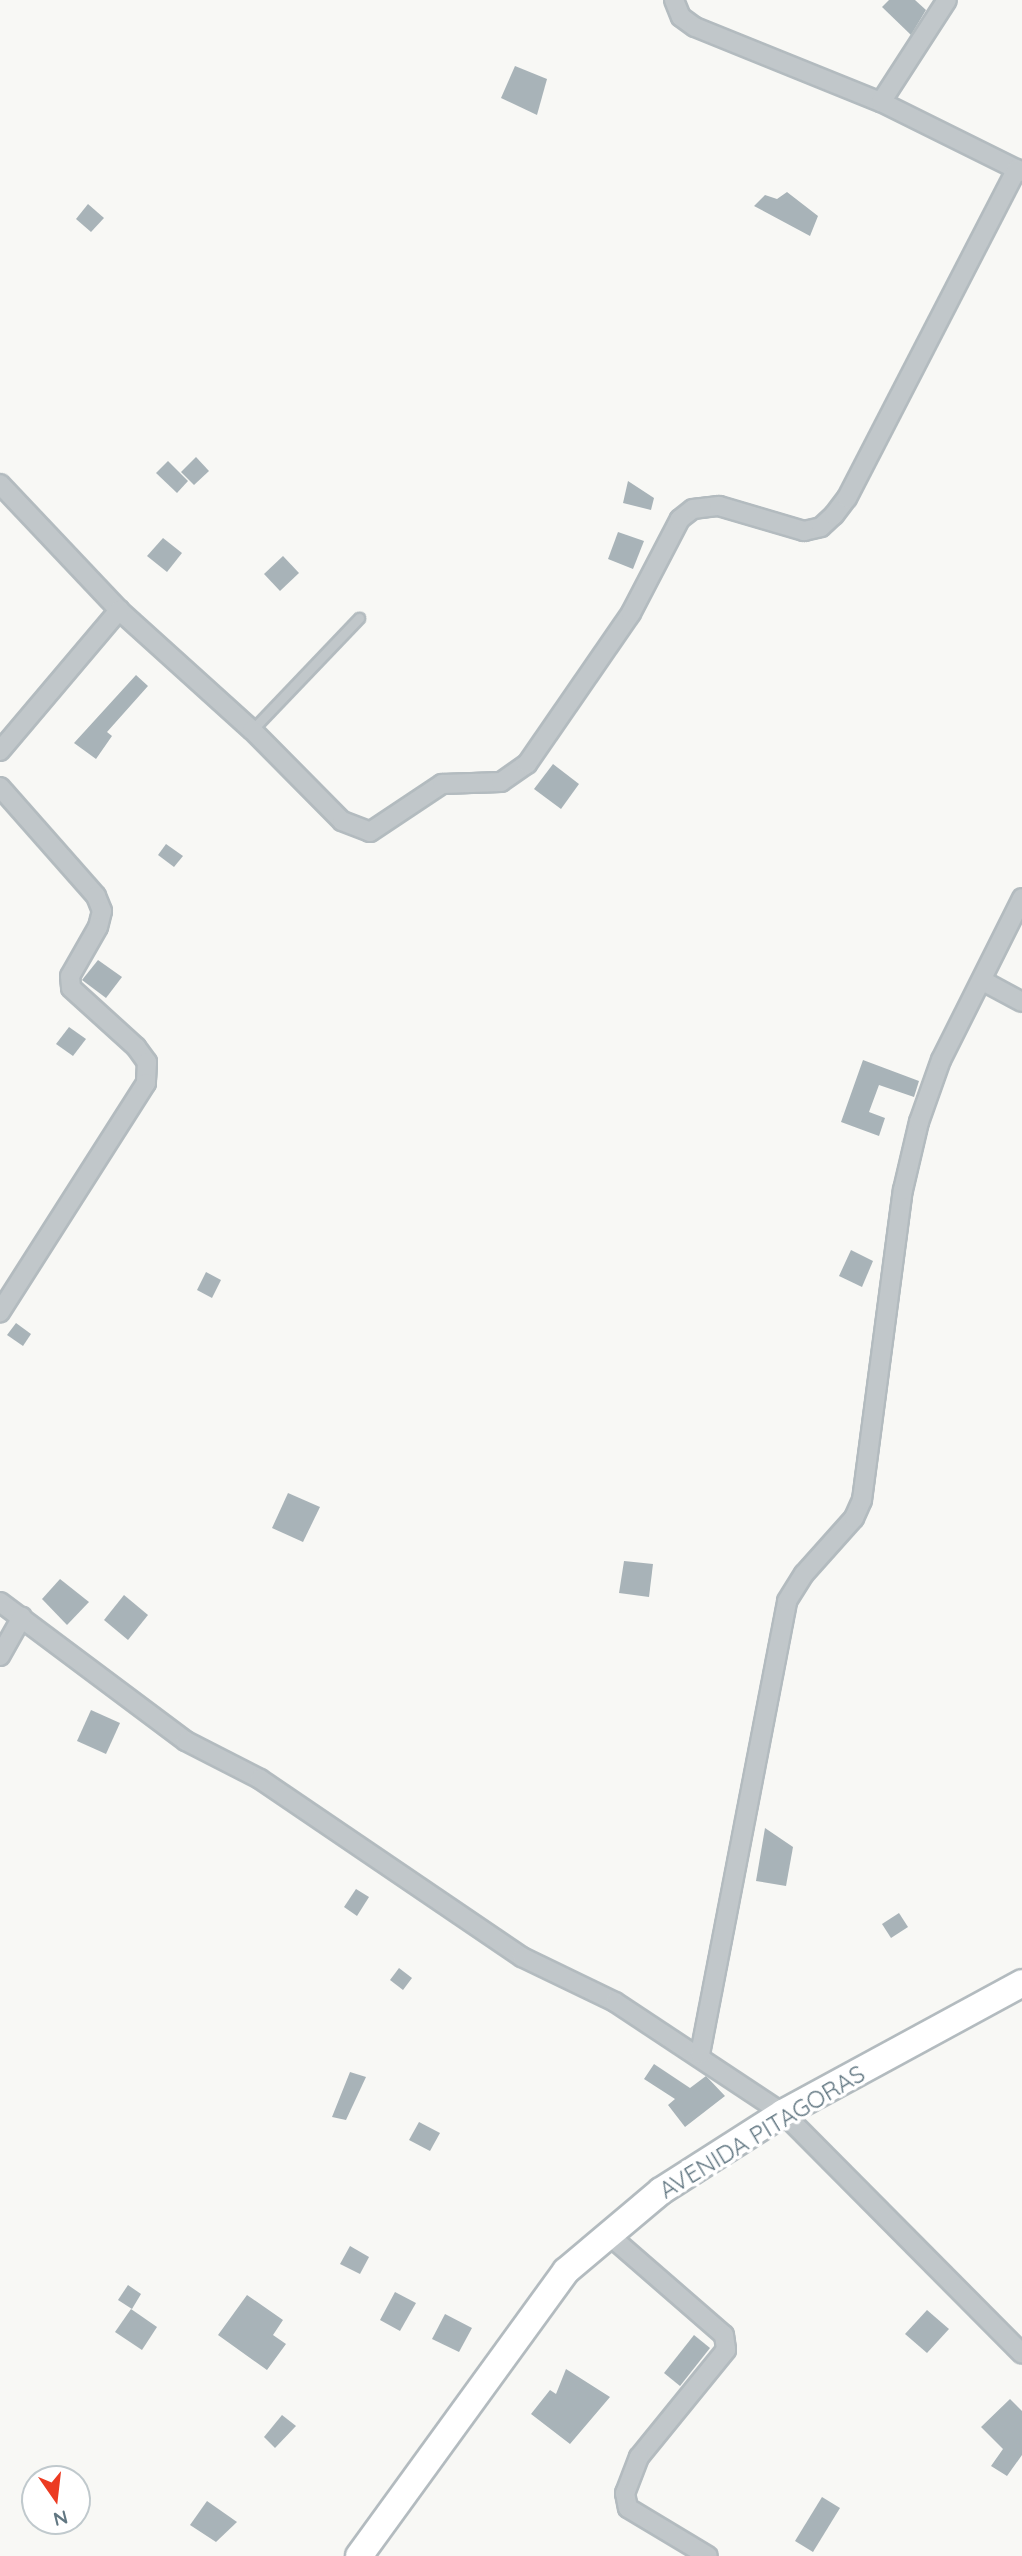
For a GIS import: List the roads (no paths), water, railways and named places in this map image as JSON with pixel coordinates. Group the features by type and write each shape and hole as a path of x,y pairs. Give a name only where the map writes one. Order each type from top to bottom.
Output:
{"main road":[{"name":"AVENIDA PITAGORAS","path":"359,2556 566,2271 661,2191 782,2113 1022,1983"}],"street":[{"path":"0,484 120,610 251,730 342,821 357,830 382,827 442,785 488,784 514,776 527,764 631,613 680,519 693,509 719,506 804,531 821,527 834,515 1019,170 881,102 695,27 681,17 674,0"},
{"path":"881,102 947,0"},
{"path":"0,751 120,610"},
{"path":"0,786 96,896 102,911 99,927 70,975 71,988 136,1047 147,1062 146,1083 0,1312"},
{"path":"700,2054 781,1624 788,1601 804,1574 854,1518 862,1500 906,1177 941,1060 983,981 1022,898"},
{"path":"983,981 1022,1002"},
{"path":"0,1602 186,1741 260,1779 522,1956 615,2002 700,2054 782,2113 1022,2354"},
{"path":"0,1656 22,1617"},
{"path":"610,2236 724,2335 726,2350 639,2457 625,2493 628,2508 708,2556"}],"lane":[{"path":"251,730 359,618"}]}
